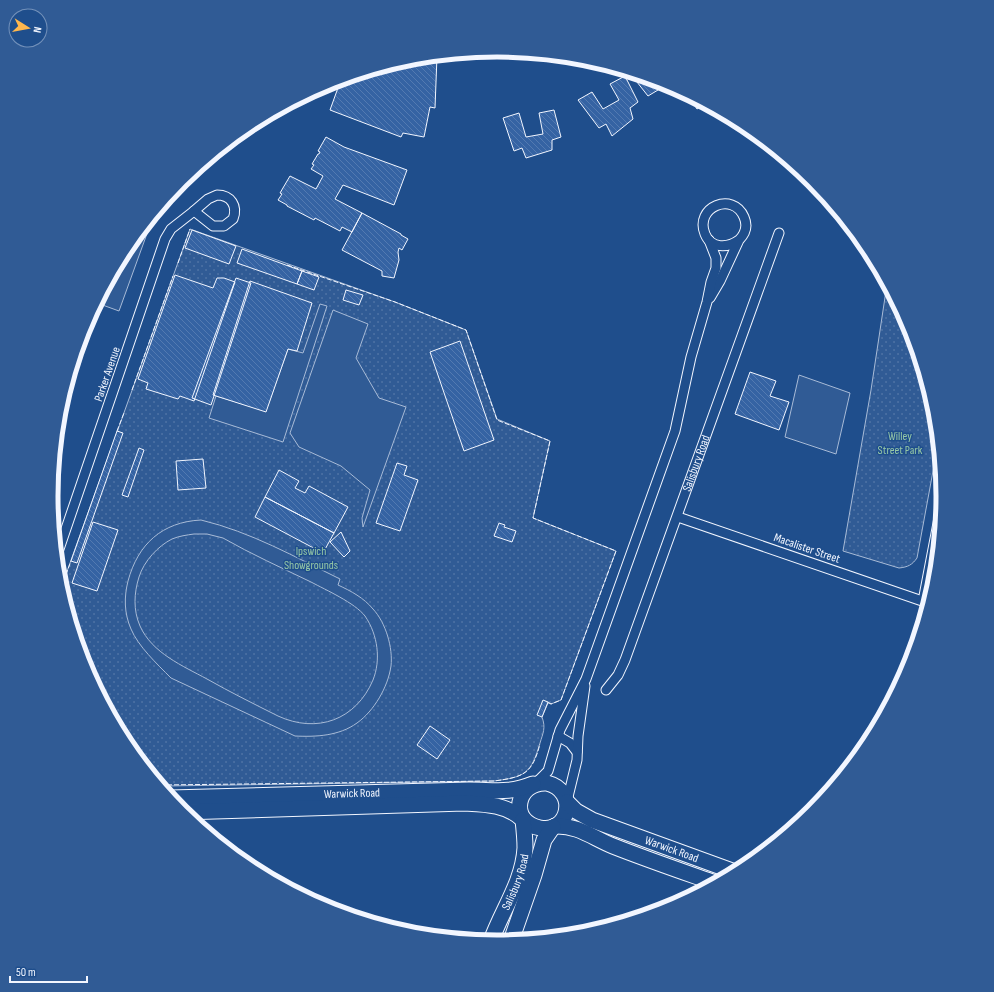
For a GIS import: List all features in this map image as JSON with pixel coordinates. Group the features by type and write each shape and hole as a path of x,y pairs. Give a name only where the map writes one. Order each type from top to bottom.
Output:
{"main road":[{"path":"547,783 556,786 563,793 567,802 566,814 561,822 554,827 544,829 538,828 523,819 520,811 521,798 526,791 535,784 547,783"},
{"name":"Warwick Road","path":"179,798 469,790 504,792 535,784"},
{"name":"Warwick Road","path":"567,802 576,811 592,820 727,869"},
{"name":"Warwick Road","path":"193,812 464,803 501,807 511,811 523,819"},
{"name":"Salisbury Road","path":"494,935 509,901 522,866 525,847 523,819"},
{"name":"Warwick Road","path":"554,827 567,826 579,829 611,845 708,880"},
{"name":"Salisbury Road","path":"513,934 534,875 544,840 554,827"}],"street":[{"path":"535,784 543,778 549,768 558,736 586,678 675,431 691,357 707,302 716,263 714,250 703,226 705,216 715,206 726,204 732,205 738,208 743,214 745,220 745,231 739,240 720,281 707,302"},
{"name":"Parker Avenue","path":"61,543 165,239 171,229 194,211"},
{"name":"Salisbury Road","path":"606,690 618,675 626,660 779,233"},
{"path":"709,240 714,244 722,246 729,246 739,240"},
{"name":"Macalister Street","path":"678,516 923,601"},
{"path":"567,802 578,760 578,736 586,678"},
{"path":"558,736 570,743 577,752"}],"green space":[{"name":"Ipswich Showgrounds","path":"190,229 395,302 466,330 497,419 550,441 533,518 616,551 561,700 551,704 548,703 542,717 544,730 537,753 530,768 513,778 494,781 168,786 132,740 103,690 81,637 65,576"},
{"name":"Willey Street Park","path":"886,292 903,328 921,382 928,410 935,463 917,558 910,565 905,567 899,568 843,551 871,390"}],"shaded area":[{"path":"148,230 119,311 102,305 117,276"},
{"path":"320,304 327,306 283,442 209,418 216,396 266,411 288,349 303,353"},
{"path":"333,310 368,324 356,358 379,398 406,407 363,527 362,518 370,490 341,466 299,447 290,433"},
{"path":"799,375 850,393 836,454 785,437"},
{"path":"201,520 255,538 340,579 338,585 366,601 378,615 385,628 390,644 391,666 387,682 379,698 363,718 343,731 319,736 295,736 171,678 148,655 134,635 127,617 125,599 128,581 138,556 154,537 163,530 187,522","holes":["191,534 207,534 223,538 311,582 354,606 365,616 373,631 377,648 377,664 373,680 366,694 346,714 334,720 307,724 278,716 169,658 152,644 145,635 140,626 135,608 137,583 144,565 152,555 172,539"]}],"building":[{"path":"437,61 435,108 430,107 424,137 403,133 401,137 330,110 338,86 344,86 344,84 356,80 383,72 411,65"},
{"path":"625,76 638,102 630,108 633,119 612,136 606,124 599,128 578,100 592,92 603,109 619,100 610,84"},
{"path":"635,79 661,88 648,96"},
{"path":"693,103 700,107 697,109"},
{"path":"554,110 561,137 552,140 552,150 526,158 522,148 514,151 503,118 519,113 526,137 543,134 539,113"},
{"path":"326,137 344,147 407,170 394,205 343,185 335,199 362,213 352,232 342,227 340,231 315,218 314,220 278,200 282,194 280,193 290,176 316,189 323,176 311,169 314,165 312,164 320,152 318,151"},
{"path":"362,213 408,239 402,250 399,248 399,260 394,278 382,276 382,271 342,250"},
{"path":"192,230 236,246 229,264 185,248"},
{"path":"242,249 302,271 297,284 237,263"},
{"path":"302,271 319,277 314,290 297,284"},
{"path":"175,275 213,288 217,278 224,278 235,282 194,401 180,396 178,399 146,389 148,383 138,379"},
{"path":"236,278 251,283 211,405 192,398"},
{"path":"250,281 312,303 297,351 288,349 266,412 213,395"},
{"path":"346,290 363,295 359,305 343,300"},
{"path":"460,341 494,440 464,451 430,352"},
{"path":"750,372 776,381 770,396 789,402 779,430 735,414"},
{"path":"117,431 123,433 77,563 71,561"},
{"path":"139,448 144,450 128,497 122,495"},
{"path":"203,459 206,488 178,490 176,461"},
{"path":"397,463 407,466 404,475 418,480 400,531 376,523"},
{"path":"279,470 299,481 295,488 305,493 309,486 348,507 334,533 265,497"},
{"path":"265,497 334,533 323,553 255,517"},
{"path":"93,522 118,530 97,591 72,583"},
{"path":"499,523 505,525 504,527 516,531 512,542 494,536"},
{"path":"341,532 350,551 344,557 330,542"},
{"path":"543,700 548,702 542,717 537,715"},
{"path":"430,726 450,740 437,759 417,745"}],"fence":[{"path":"178,263 190,229"},
{"path":"287,265 395,302 466,330 497,420 550,441 533,518 616,551 561,700 551,704 548,702"},
{"path":"132,390 173,276"},
{"path":"117,431 124,413"},
{"path":"65,577 71,561"},
{"path":"167,785 494,781 513,778 530,768 534,762 540,744"}]}
